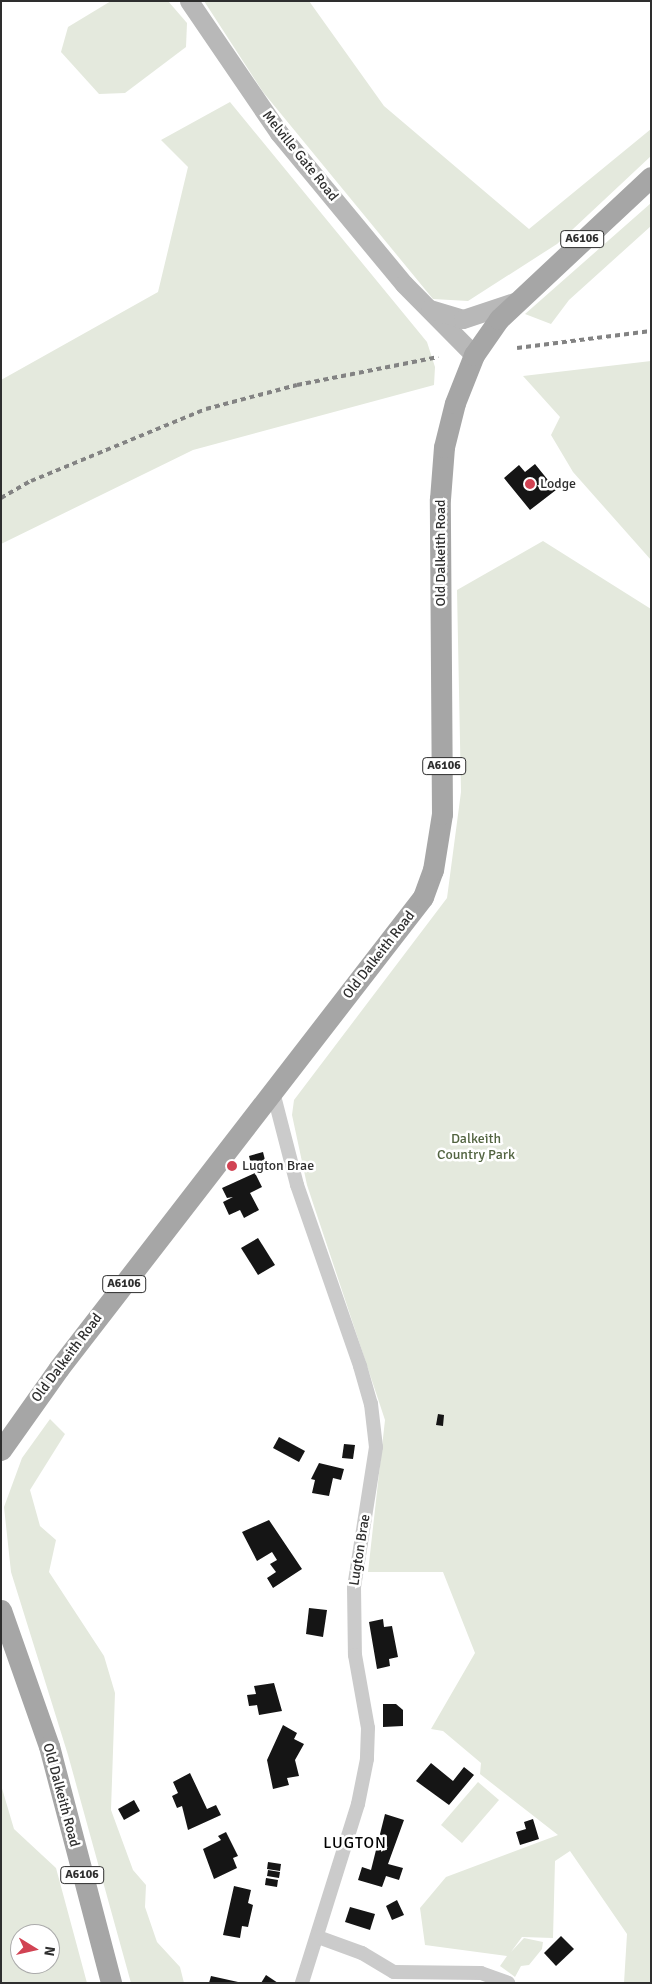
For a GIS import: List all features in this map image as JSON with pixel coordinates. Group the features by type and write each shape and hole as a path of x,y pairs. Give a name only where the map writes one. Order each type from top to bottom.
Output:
{"main road":[{"name":"A6106","path":"474,355 514,302 651,177"},
{"name":"Old Dalkeith Road","path":"1,1450 65,1360 414,910 433,870 444,790 441,475 449,424 474,355"},
{"name":"Old Dalkeith Road","path":"1,1610 48,1746 111,1983"}],"street":[{"name":"Melville Gate Road","path":"189,1 279,133 421,303 474,355"},
{"name":"Melville Gate Road","path":"421,303 438,314 463,320 514,302"},
{"name":"Lugton Brae","path":"273,1092 297,1185 360,1366 375,1428 374,1469 353,1597 355,1655 368,1728 367,1758 358,1804 318,1937 302,1983"},
{"path":"318,1937 362,1953 394,1972 481,1973 508,1983"}],"green space":[{"path":"111,1 168,1 187,23 186,47 125,93 99,94 61,52 68,27"},
{"path":"204,1 309,1 384,106 529,229 651,129 651,156 557,244 468,301 433,299 263,92"},
{"path":"230,102 427,342 435,367 434,385 193,450 1,544 1,380 158,292 188,167 161,140"},
{"path":"651,203 651,226 569,300 551,324 525,314"},
{"path":"651,361 651,560 573,472 551,435 560,417 523,376"},
{"name":"Dalkeith Country Park","path":"543,541 651,609 651,1983 624,1983 627,1934 570,1851 555,1861 553,1938 522,1937 511,1952 524,1938 543,1942 542,1949 529,1965 521,1966 515,1977 500,1966 507,1956 425,1945 420,1908 446,1877 558,1835 480,1774 481,1763 443,1731 431,1729 475,1653 443,1572 368,1572 385,1420 307,1185 292,1115 294,1100 447,898 461,792 457,590"},
{"path":"50,1419 65,1434 30,1490 40,1526 56,1540 49,1572 104,1656 115,1693 111,1810 133,1870 146,1885 145,1907 157,1942 180,1967 184,1983 131,1983 68,1755 11,1572 4,1507 22,1458"},
{"path":"478,1782 499,1800 462,1843 441,1825"},
{"path":"1,1785 14,1829 56,1868 87,1983 1,1983"}],"building":[{"name":"Lodge","path":"535,464 556,490 530,510 504,478 519,465 525,472"},
{"path":"263,1152 266,1164 252,1168 249,1156"},
{"path":"255,1173 262,1187 250,1193 259,1210 244,1218 240,1210 229,1215 223,1202 233,1197 227,1198 222,1188"},
{"path":"258,1238 275,1265 258,1275 241,1248"},
{"path":"438,1414 444,1415 443,1426 436,1425"},
{"path":"279,1437 305,1451 299,1462 273,1448"},
{"path":"344,1444 355,1445 353,1459 342,1458"},
{"path":"319,1463 344,1469 341,1480 333,1478 329,1496 312,1493 315,1480 311,1479"},
{"path":"269,1520 302,1569 273,1588 267,1578 276,1572 270,1564 277,1560 272,1552 257,1561 242,1532"},
{"path":"309,1608 327,1610 323,1637 306,1634"},
{"path":"383,1619 384,1627 392,1626 398,1657 389,1659 390,1666 377,1669 369,1622"},
{"path":"274,1683 282,1711 259,1715 257,1705 249,1706 247,1695 256,1694 254,1686"},
{"path":"383,1704 396,1704 403,1710 403,1726 383,1727"},
{"path":"283,1725 297,1733 294,1739 304,1744 295,1760 299,1776 287,1778 289,1785 273,1789 267,1760"},
{"path":"431,1763 453,1781 464,1767 474,1775 449,1805 416,1781"},
{"path":"190,1773 207,1809 216,1805 221,1815 188,1830 182,1806 177,1808 172,1796 178,1793 173,1782"},
{"path":"134,1800 140,1811 124,1820 118,1809"},
{"path":"385,1814 404,1820 388,1864 403,1868 399,1880 386,1876 382,1887 358,1880 362,1867 371,1870"},
{"path":"533,1819 539,1839 520,1845 516,1832 526,1829 524,1822"},
{"path":"226,1832 238,1856 233,1858 237,1868 214,1879 203,1849 221,1840 218,1836"},
{"path":"268,1862 281,1864 280,1871 267,1869"},
{"path":"268,1870 280,1872 279,1878 267,1876"},
{"path":"266,1878 278,1880 277,1887 265,1885"},
{"path":"234,1886 251,1890 248,1903 253,1905 248,1927 242,1926 240,1938 223,1935"},
{"path":"397,1900 404,1915 392,1920 386,1906"},
{"path":"350,1907 375,1914 370,1930 345,1922"},
{"path":"561,1936 574,1949 556,1966 544,1953"},
{"path":"266,1975 278,1983 261,1983"},
{"path":"211,1976 238,1982 238,1983 209,1983"}],"railway":[{"path":"517,348 651,331"},
{"path":"1,498 31,481 206,409 297,385 438,357"}],"place":[{"name":"Lodge","path":"530,484"},
{"name":"Lugton Brae","path":"232,1166"}],"district":[{"name":"LUGTON","path":"355,1843"}]}
